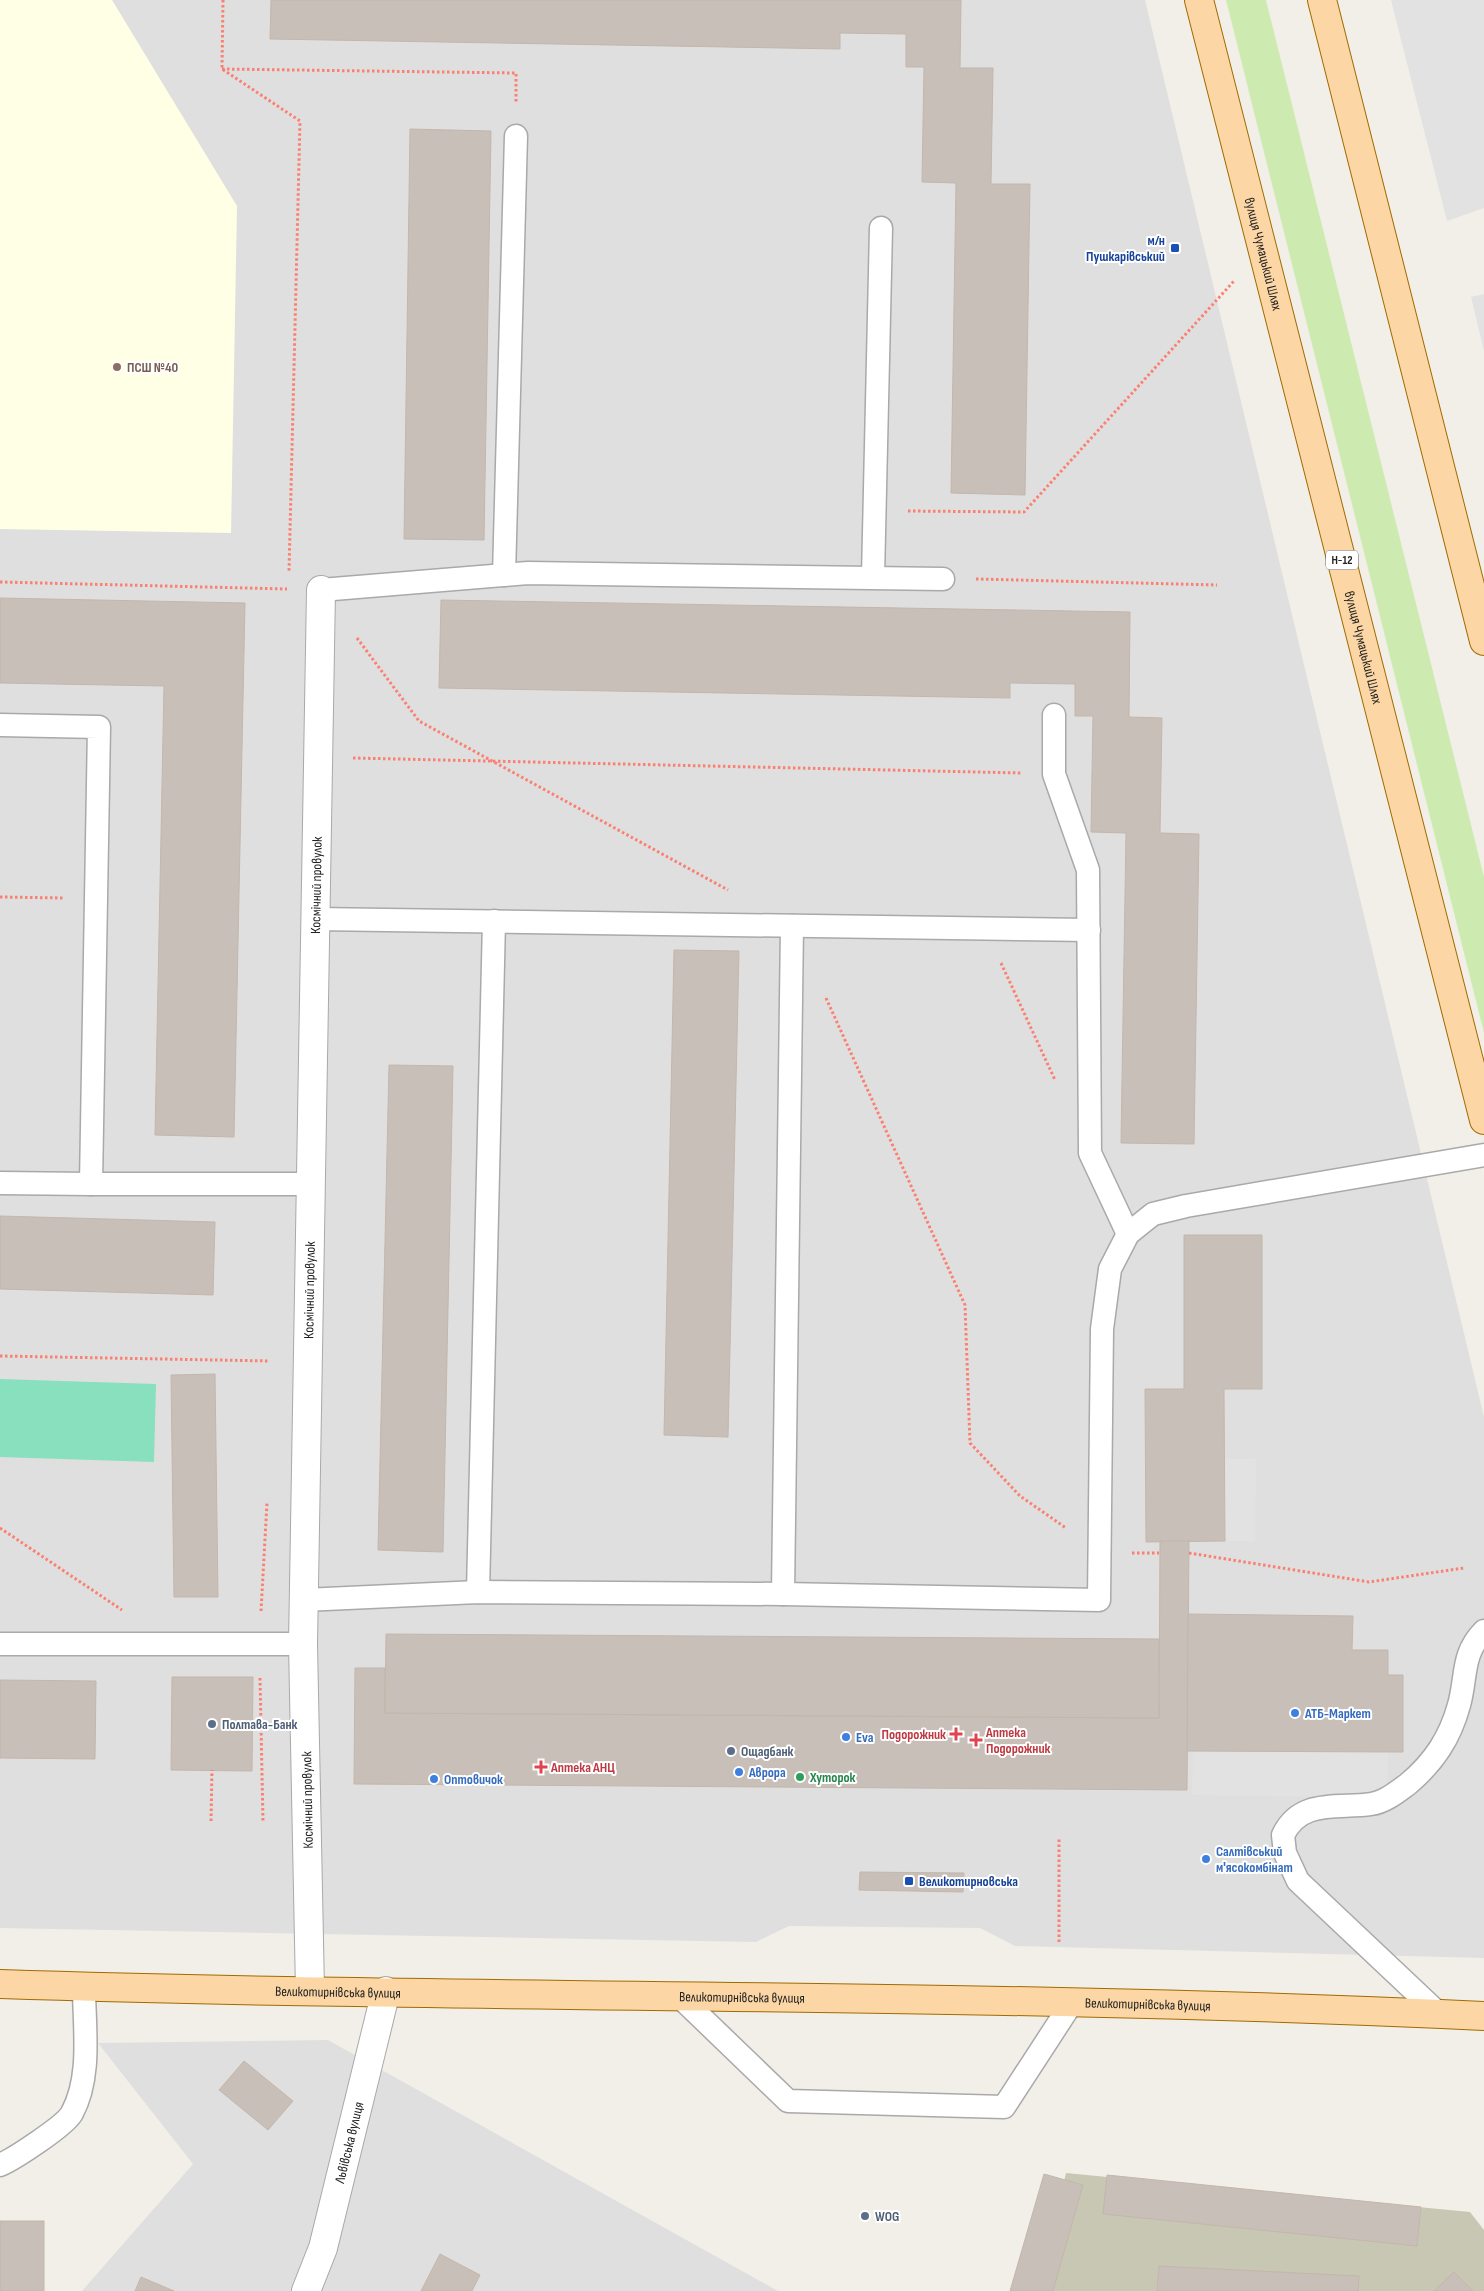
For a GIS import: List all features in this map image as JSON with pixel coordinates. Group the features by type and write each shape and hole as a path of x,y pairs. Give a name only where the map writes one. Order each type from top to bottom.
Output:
{"main road":[{"name":"вулиця Чумацький Шлях","path":"1199,0 1484,1120"},
{"path":"1322,0 1484,641"},
{"name":"Великотирнівська вулиця","path":"0,1984 84,1987 1073,2001 1256,2006 1484,2016"}],"street":[{"name":"Космічний провулок","path":"310,1990 303,1644 321,590"},
{"name":"Львівська вулиця","path":"306,2291 323,2248 386,1991"}],"lane":[{"path":"504,575 516,136"},
{"path":"873,578 881,228"},
{"path":"321,590 528,573 942,579"},
{"path":"1054,715 1054,774 1088,870 1090,1153 1128,1234"},
{"path":"0,725 99,727 91,1184"},
{"path":"315,918 1089,930"},
{"path":"478,1592 494,921"},
{"path":"783,1594 792,926"},
{"path":"304,1600 478,1592 783,1594 1099,1600 1102,1329 1110,1268 1128,1234 1153,1214 1186,1206 1484,1156"},
{"path":"0,1182 311,1184"},
{"path":"1439,2014 1298,1881 1290,1867 1282,1844 1287,1828 1305,1812 1326,1806 1371,1804 1381,1801 1397,1792 1424,1769 1446,1741 1459,1704 1466,1658 1484,1631"},
{"path":"0,1644 303,1644"},
{"path":"0,2165 19,2156 72,2115 84,2075 84,1987"},
{"path":"678,1995 788,2101 1004,2107 1073,2001"}],"path":[{"path":"222,44 223,0"},
{"path":"222,69 516,73 516,136"},
{"path":"874,511 1024,512 1263,249"},
{"path":"942,579 1217,585"},
{"path":"0,582 321,590"},
{"path":"356,636 419,721 732,892"},
{"path":"318,757 1054,774"},
{"path":"0,897 96,899"},
{"path":"984,928 1056,1081"},
{"path":"821,989 966,1305 970,1443 1020,1496 1100,1553"},
{"path":"0,1356 270,1361"},
{"path":"263,1822 260,1644 268,1494"},
{"path":"0,1528 123,1611"},
{"path":"1189,1553 1369,1582 1464,1568"},
{"path":"211,1821 212,1770"},
{"path":"1059,1839 1059,1942"}],"shaded area":[{"path":"0,0 1145,0 1484,1417 1484,1958 1015,1946 980,1928 789,1926 756,1942 0,1928"},
{"name":"ПСШ №40","path":"0,0 112,0 237,206 231,533 0,529"},
{"path":"1391,0 1484,0 1484,208 1447,221"},
{"path":"1484,294 1484,351 1471,297"},
{"path":"1225,1459 1256,1459 1255,1541 1225,1541"},
{"path":"1193,1751 1388,1753 1387,1798 1192,1795"},
{"path":"328,2040 778,2291 82,2291 193,2164 98,2043"},
{"path":"1066,2173 1470,2212 1484,2230 1484,2291 1039,2291"}],"green space":[{"path":"1226,0 1266,0 1484,877 1484,1033"},
{"path":"0,1379 156,1384 154,1462 0,1457"}],"building":[{"path":"271,0 961,0 960,68 993,68 991,184 1030,184 1025,495 951,493 956,183 922,182 924,67 906,67 906,34 840,33 840,49 270,39"},
{"path":"410,129 491,131 484,540 404,539"},
{"path":"0,598 245,603 234,1137 155,1135 164,686 0,683"},
{"path":"441,600 1130,612 1129,717 1162,718 1160,833 1199,834 1194,1144 1121,1143 1126,833 1091,832 1093,716 1075,716 1075,684 1010,683 1010,698 439,688"},
{"path":"674,950 739,951 728,1437 664,1435"},
{"path":"389,1065 453,1066 443,1552 378,1550"},
{"path":"0,1216 215,1222 213,1295 0,1289"},
{"path":"1184,1235 1262,1235 1262,1389 1224,1389 1225,1541 1146,1542 1145,1389 1184,1389"},
{"path":"215,1374 218,1597 174,1597 171,1375"},
{"path":"1160,1541 1189,1541 1187,1790 354,1784 355,1668 385,1668 385,1713 1159,1718"},
{"name":"АТБ-Маркет","path":"1188,1614 1353,1616 1352,1650 1388,1650 1388,1675 1403,1675 1403,1752 1187,1751"},
{"path":"386,1634 1159,1639 1159,1718 385,1713"},
{"name":"Полтава-Банк","path":"172,1677 253,1677 252,1771 171,1770"},
{"path":"0,1680 96,1681 95,1759 0,1758"},
{"path":"860,1872 964,1873 963,1892 859,1890"},
{"path":"244,2061 293,2101 268,2130 219,2090"},
{"path":"1044,2174 1083,2185 1053,2291 1010,2291"},
{"path":"1107,2175 1421,2207 1417,2246 1103,2214"},
{"path":"0,2221 44,2221 44,2291 0,2291"},
{"path":"440,2254 480,2275 472,2291 421,2291"},
{"path":"1159,2266 1359,2276 1358,2291 1157,2291"},
{"path":"1454,2272 1473,2291 1434,2291"},
{"path":"141,2277 174,2291 135,2291"}],"place":[{"name":"м/н Пушкарівський","path":"1175,248"},
{"name":"ПСШ №40","path":"117,367"},
{"name":"АТБ-Маркет","path":"1295,1713"},
{"name":"Полтава-Банк","path":"212,1724"},
{"name":"Подорожник","path":"956,1734"},
{"name":"Eva","path":"846,1737"},
{"name":"Аптека Подорожник","path":"976,1740"},
{"name":"Ощадбанк","path":"731,1751"},
{"name":"Аптека АНЦ","path":"541,1767"},
{"name":"Аврора","path":"739,1772"},
{"name":"Хуторок","path":"800,1777"},
{"name":"Оптовичок","path":"434,1779"},
{"name":"Салтівський м'ясокомбінат","path":"1206,1859"},
{"name":"Великотирновська","path":"909,1881"},
{"name":"WOG","path":"865,2216"}]}
